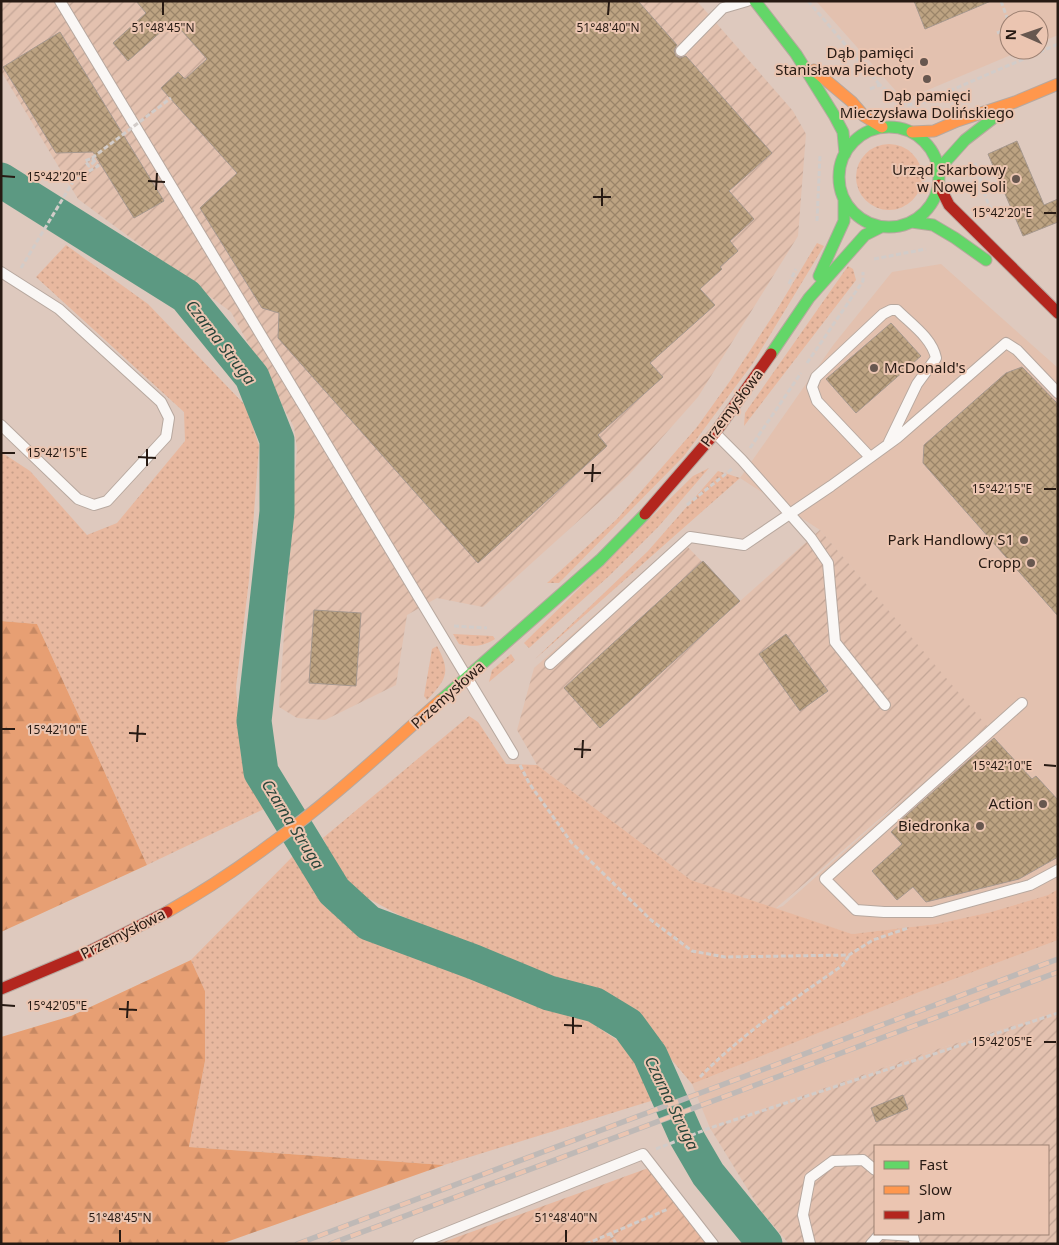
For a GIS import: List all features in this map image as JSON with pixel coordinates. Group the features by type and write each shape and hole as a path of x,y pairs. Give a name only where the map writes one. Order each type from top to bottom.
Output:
{"street":[{"path":"755,1 796,54 843,132 845,154"},
{"path":"796,54 852,102 864,116 882,127"},
{"path":"912,132 934,131 957,121 1015,102 1058,84"},
{"path":"939,169 950,154 967,137 1015,102"},
{"path":"882,127 897,127 912,132 925,142 934,154 939,169 939,185 934,200 925,213 912,222 897,227 881,227 866,222 854,213 844,200 840,185 840,169 845,154 854,142 867,132 882,127"},
{"path":"939,185 949,205 1057,311"},
{"name":"Przemysłowa","path":"1,989 84,954 150,922 215,884 273,843 316,810 600,560 659,500 715,433 750,386 808,298 844,221 844,200"},
{"path":"912,222 933,225 955,238 1057,311"},
{"name":"Przemysłowa","path":"808,298 865,236 881,227"}],"lane":[{"path":"60,1 513,754"},
{"path":"681,51 720,5 747,1"},
{"path":"1,272 58,309 161,402 169,418 166,437 107,500 94,505 78,499 1,425"},
{"path":"870,457 817,401 812,387 816,377 883,314 891,310 897,310 930,343 935,350 936,358 917,384 889,443"},
{"path":"550,664 690,537 744,545 832,486 889,443 1006,343 1017,350 1058,394"},
{"path":"715,433 742,460 811,538 828,563 835,642 886,705"},
{"path":"1022,703 825,879 856,910 932,912 1030,885 1058,870"},
{"path":"418,1244 644,1154 713,1244"},
{"path":"810,1244 804,1214 810,1178 833,1162 863,1160 874,1169"},
{"path":"871,1244 880,1235"},
{"path":"897,1235 913,1236 915,1244"}],"path":[{"path":"808,1 880,85 900,102 908,105 924,102 1022,60"},
{"path":"864,93 880,85"},
{"path":"14,280 74,180 98,166 92,158 171,98"},
{"path":"817,222 820,153"},
{"path":"973,156 987,201"},
{"path":"872,260 930,248"},
{"path":"785,290 799,265"},
{"path":"439,631 450,626 485,629 490,627"},
{"path":"513,754 529,782 571,842 651,920 692,951 725,957 849,955"},
{"path":"700,1077 763,1020 843,965 849,955 873,940 914,926"},
{"path":"670,1143 710,1128 1058,1013"},
{"path":"586,1244 681,1203"},
{"path":"610,1234 616,1244"}],"shaded area":[{"path":"1,1 697,1 793,111 806,134 798,236 698,397 628,476 483,607 437,598 407,615 396,685 325,720 297,718 279,707 297,449 294,427 231,312 78,199 1,71"},
{"path":"816,1 1058,1 1058,35 1049,39 1049,10 999,10 999,60 904,100"},
{"path":"889,144 901,147 912,154 919,165 922,177 919,189 912,200 901,207 889,210 877,207 866,200 859,189 856,177 859,165 866,154 877,147"},
{"path":"817,243 824,246 753,363 684,456 559,583 547,583 617,519 697,427 778,308"},
{"path":"66,245 148,304 246,406 259,446 249,580 236,687 241,757 264,809 147,865 37,624 1,621 1,452 30,471 87,535 117,523 185,441 184,412 36,277"},
{"path":"941,264 1058,368 1058,889 1048,895 991,912 936,924 852,934 775,909 783,906 986,726 820,530 740,478 834,344 892,272"},
{"path":"848,266 853,269 856,280 744,426 745,413"},
{"path":"709,468 659,526 609,576 529,648 524,643 693,476"},
{"path":"718,471 740,478 534,660 648,551"},
{"path":"820,530 987,726 775,909 691,880 537,765 517,730 534,668 680,539 740,601"},
{"path":"453,634 493,636 495,639 482,645 469,646 459,644"},
{"path":"437,646 444,662 445,675 443,681 427,700 424,696 432,649"},
{"path":"511,654 515,660 489,682 492,670"},
{"path":"469,716 478,722 506,764 537,765 691,880 852,934 936,924 991,912 1048,895 1058,889 1058,940 922,991 692,1084 629,1009 538,975 399,915 345,886 323,838"},
{"path":"294,855 337,914 380,943 578,1014 626,1046 654,1100 444,1165 189,1147 205,1061 205,991 191,960"},
{"path":"1058,940 1058,1012 928,1052 710,1128 692,1084 922,991"},
{"path":"1058,1012 1058,1244 789,1244 761,1211 710,1128 928,1052"},
{"path":"654,1166 710,1244 438,1244"}],"green space":[{"path":"1,621 37,624 147,865 1,932"},
{"path":"191,960 205,991 205,1061 189,1147 444,1165 221,1244 1,1244 1,1037 71,1016"}],"building":[{"path":"136,1 638,1 677,45 674,50 676,56 680,58 686,56 772,153 729,191 754,219 730,241 738,251 700,289 715,305 650,363 663,377 598,435 607,446 478,563 278,338 279,313 262,308 200,208 237,173 161,88 178,72 185,79 207,59 173,21 128,61 113,43 146,13"},
{"path":"914,1 991,1 925,29"},
{"path":"60,32 164,201 134,218 93,152 56,153 3,67"},
{"name":"Urząd Skarbowy w Nowej Soli","path":"1017,141 1044,205 1058,199 1058,222 1023,236 988,154"},
{"name":"McDonald's","path":"891,323 921,356 856,413 826,379"},
{"name":"Park Handlowy S1","path":"1022,367 1058,404 1058,616 923,463 924,445 1006,373"},
{"path":"703,561 740,601 600,728 564,688"},
{"path":"314,610 361,613 356,686 309,683"},
{"path":"786,634 828,691 800,711 759,654"},
{"path":"994,738 1032,779 1036,776 1058,800 1058,857 1019,879 926,902 913,887 897,900 872,871 902,844 891,832 902,822 900,821"},
{"path":"903,1095 908,1109 876,1122 871,1108"}],"waterway":[{"name":"Czarna Struga","path":"1,180 186,296 252,377 277,440 277,512 254,721 261,772 334,891 369,923 474,962 549,993 595,1005 628,1025 650,1055 687,1138 708,1174 765,1244"}],"railway":[{"path":"297,1244 1058,959"},
{"path":"330,1244 1058,972"}],"traffic: fast":[{"path":"755,1 796,54 834,115 843,132 845,154"},
{"path":"939,169 965,140 996,116"},
{"path":"889,127 899,128 917,135 931,149 938,167 939,177 938,187 931,205 917,219 899,226 889,227 879,226 861,219 847,205 840,187 839,177 840,167 847,149 861,135 879,128 889,127"},
{"path":"819,276 844,221 844,200"},
{"path":"912,222 933,225 986,260"},
{"path":"771,354 809,298 865,235 881,227"},
{"path":"441,700 600,560 645,514"}],"traffic: slow":[{"path":"814,70 852,102 864,116 882,127"},
{"path":"912,132 934,131 957,121 1015,102 1058,84"},
{"path":"167,912 234,870 294,827 358,774 441,700"}],"traffic: jam":[{"path":"939,185 949,205 1058,313"},
{"path":"645,514 715,433 771,354"},
{"path":"1,989 84,954 167,912"}],"place":[{"name":"Dąb pamięci Stanisława Piechoty","path":"924,62"},
{"name":"Dąb pamięci Mieczysława Dolińskiego","path":"927,79"},
{"name":"Urząd Skarbowy w Nowej Soli","path":"1016,179"},
{"name":"McDonald's","path":"874,368"},
{"name":"Park Handlowy S1","path":"1024,540"},
{"name":"Cropp","path":"1031,563"},
{"name":"Action","path":"1043,804"},
{"name":"Biedronka","path":"980,826"}]}
